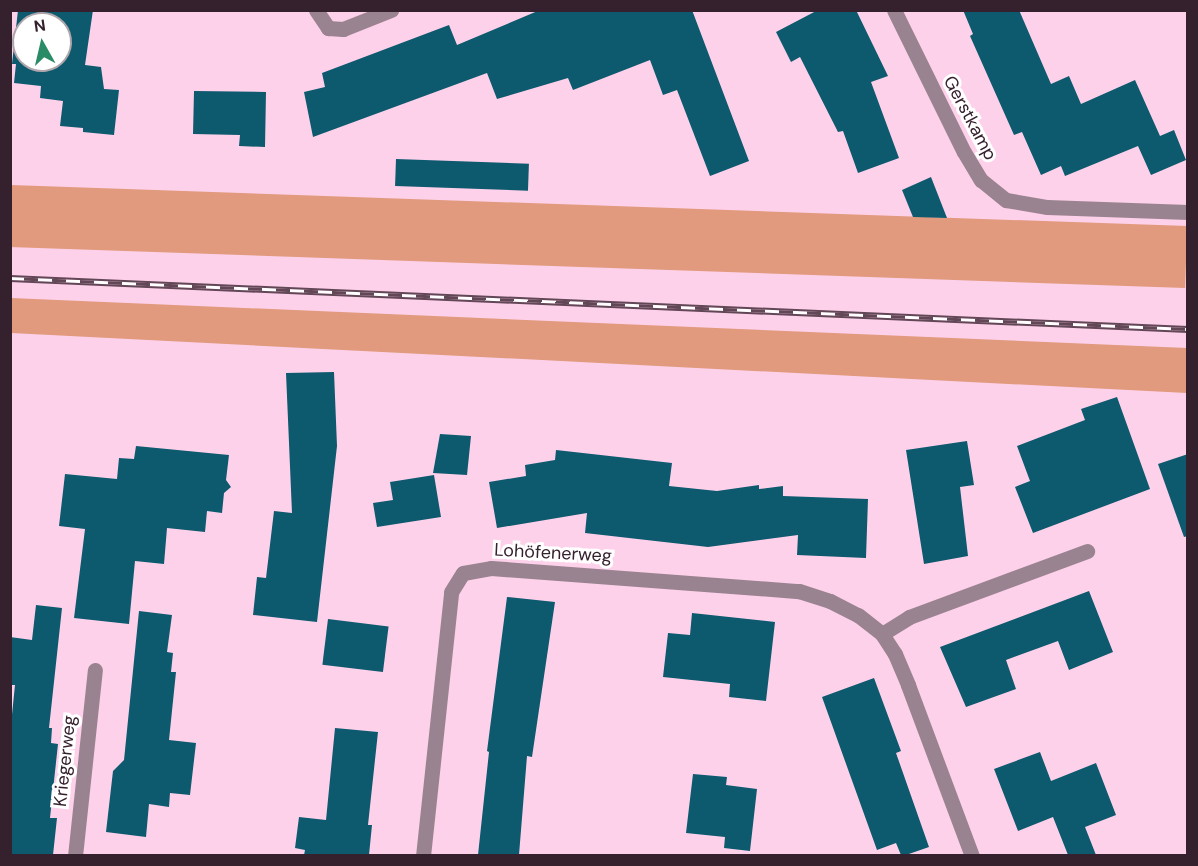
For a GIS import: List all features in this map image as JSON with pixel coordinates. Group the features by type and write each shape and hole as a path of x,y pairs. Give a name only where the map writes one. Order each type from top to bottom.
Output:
{"street":[{"path":"316,10 328,28 343,29 391,10"},
{"name":"Gerstkamp","path":"894,10 964,152 981,180 1006,200 1047,207 1188,212"},
{"path":"882,634 909,616 1087,551"},
{"name":"Lohöfenerweg","path":"423,855 451,592 462,573 491,568 799,591 858,615 882,634 895,654 972,855"},
{"name":"Kriegerweg","path":"75,855 95,670"}],"shaded area":[{"path":"11,185 1187,226 1185,288 10,247"},
{"path":"11,298 1187,348 1187,393 11,333"}],"building":[{"path":"18,10 93,10 85,65 101,67 104,89 119,90 114,135 83,132 83,128 60,126 63,101 40,98 41,86 14,83 15,72 72,72 72,12 18,12"},
{"path":"540,10 692,10 749,161 710,176 677,90 663,95 650,60 573,90 568,78 497,99 487,73 313,137 304,92 325,87 322,73 449,25 457,45"},
{"path":"818,10 856,10 888,76 871,82 899,158 858,173 843,131 838,132 800,57 791,62 776,32"},
{"path":"963,10 1019,10 1051,84 1069,76 1081,104 1135,80 1160,136 1174,130 1186,160 1151,175 1138,146 1065,176 1061,166 1041,175 1022,132 1014,135 970,36 973,34"},
{"path":"194,91 266,92 265,147 239,146 240,135 193,134"},
{"path":"396,159 529,164 528,191 395,186"},
{"path":"931,177 947,218 913,217 902,190"},
{"path":"334,372 337,446 317,622 253,615 257,577 266,578 274,511 292,513 286,373"},
{"path":"1117,397 1150,489 1033,533 1015,487 1030,481 1017,446 1085,420 1081,409"},
{"path":"440,434 471,436 467,475 433,473"},
{"path":"967,441 974,485 960,487 968,556 924,564 906,450"},
{"path":"136,446 229,455 226,480 231,487 224,493 222,513 207,511 205,532 167,528 164,564 135,561 129,624 74,618 85,529 59,526 65,474 117,479 119,458 134,459"},
{"path":"556,450 672,463 669,486 717,491 759,485 759,489 783,486 783,496 868,499 866,558 797,555 798,535 708,547 585,533 587,513 497,528 489,482 526,476 525,465 555,460"},
{"path":"1188,454 1188,536 1184,537 1158,464"},
{"path":"434,475 441,517 377,527 373,503 393,500 390,482"},
{"path":"1089,591 1113,652 1069,670 1058,641 1006,660 1016,689 966,707 940,647"},
{"path":"507,597 555,602 532,757 527,756 519,855 478,855 489,752 487,751"},
{"path":"36,605 62,608 49,728 52,728 51,743 58,744 50,818 57,818 53,855 10,855 10,734 15,685 10,685 10,637 32,640"},
{"path":"139,611 172,615 167,652 173,653 171,672 176,672 169,740 196,743 190,795 170,793 169,807 149,804 146,837 106,832 113,771 124,760"},
{"path":"692,613 775,622 766,701 729,697 730,684 663,677 668,633 690,635"},
{"path":"328,619 389,626 383,672 322,665"},
{"path":"874,678 901,751 896,753 929,847 906,855 901,855 896,843 877,850 822,697"},
{"path":"335,728 378,732 368,825 372,825 369,855 304,855 305,850 295,848 299,817 326,820"},
{"path":"1040,752 1051,781 1096,763 1116,815 1085,827 1096,855 1068,855 1053,817 1018,831 994,769"},
{"path":"693,774 727,777 726,785 757,789 750,851 724,848 725,837 686,833"}],"railway":[{"path":"10,278 1188,329"}]}
